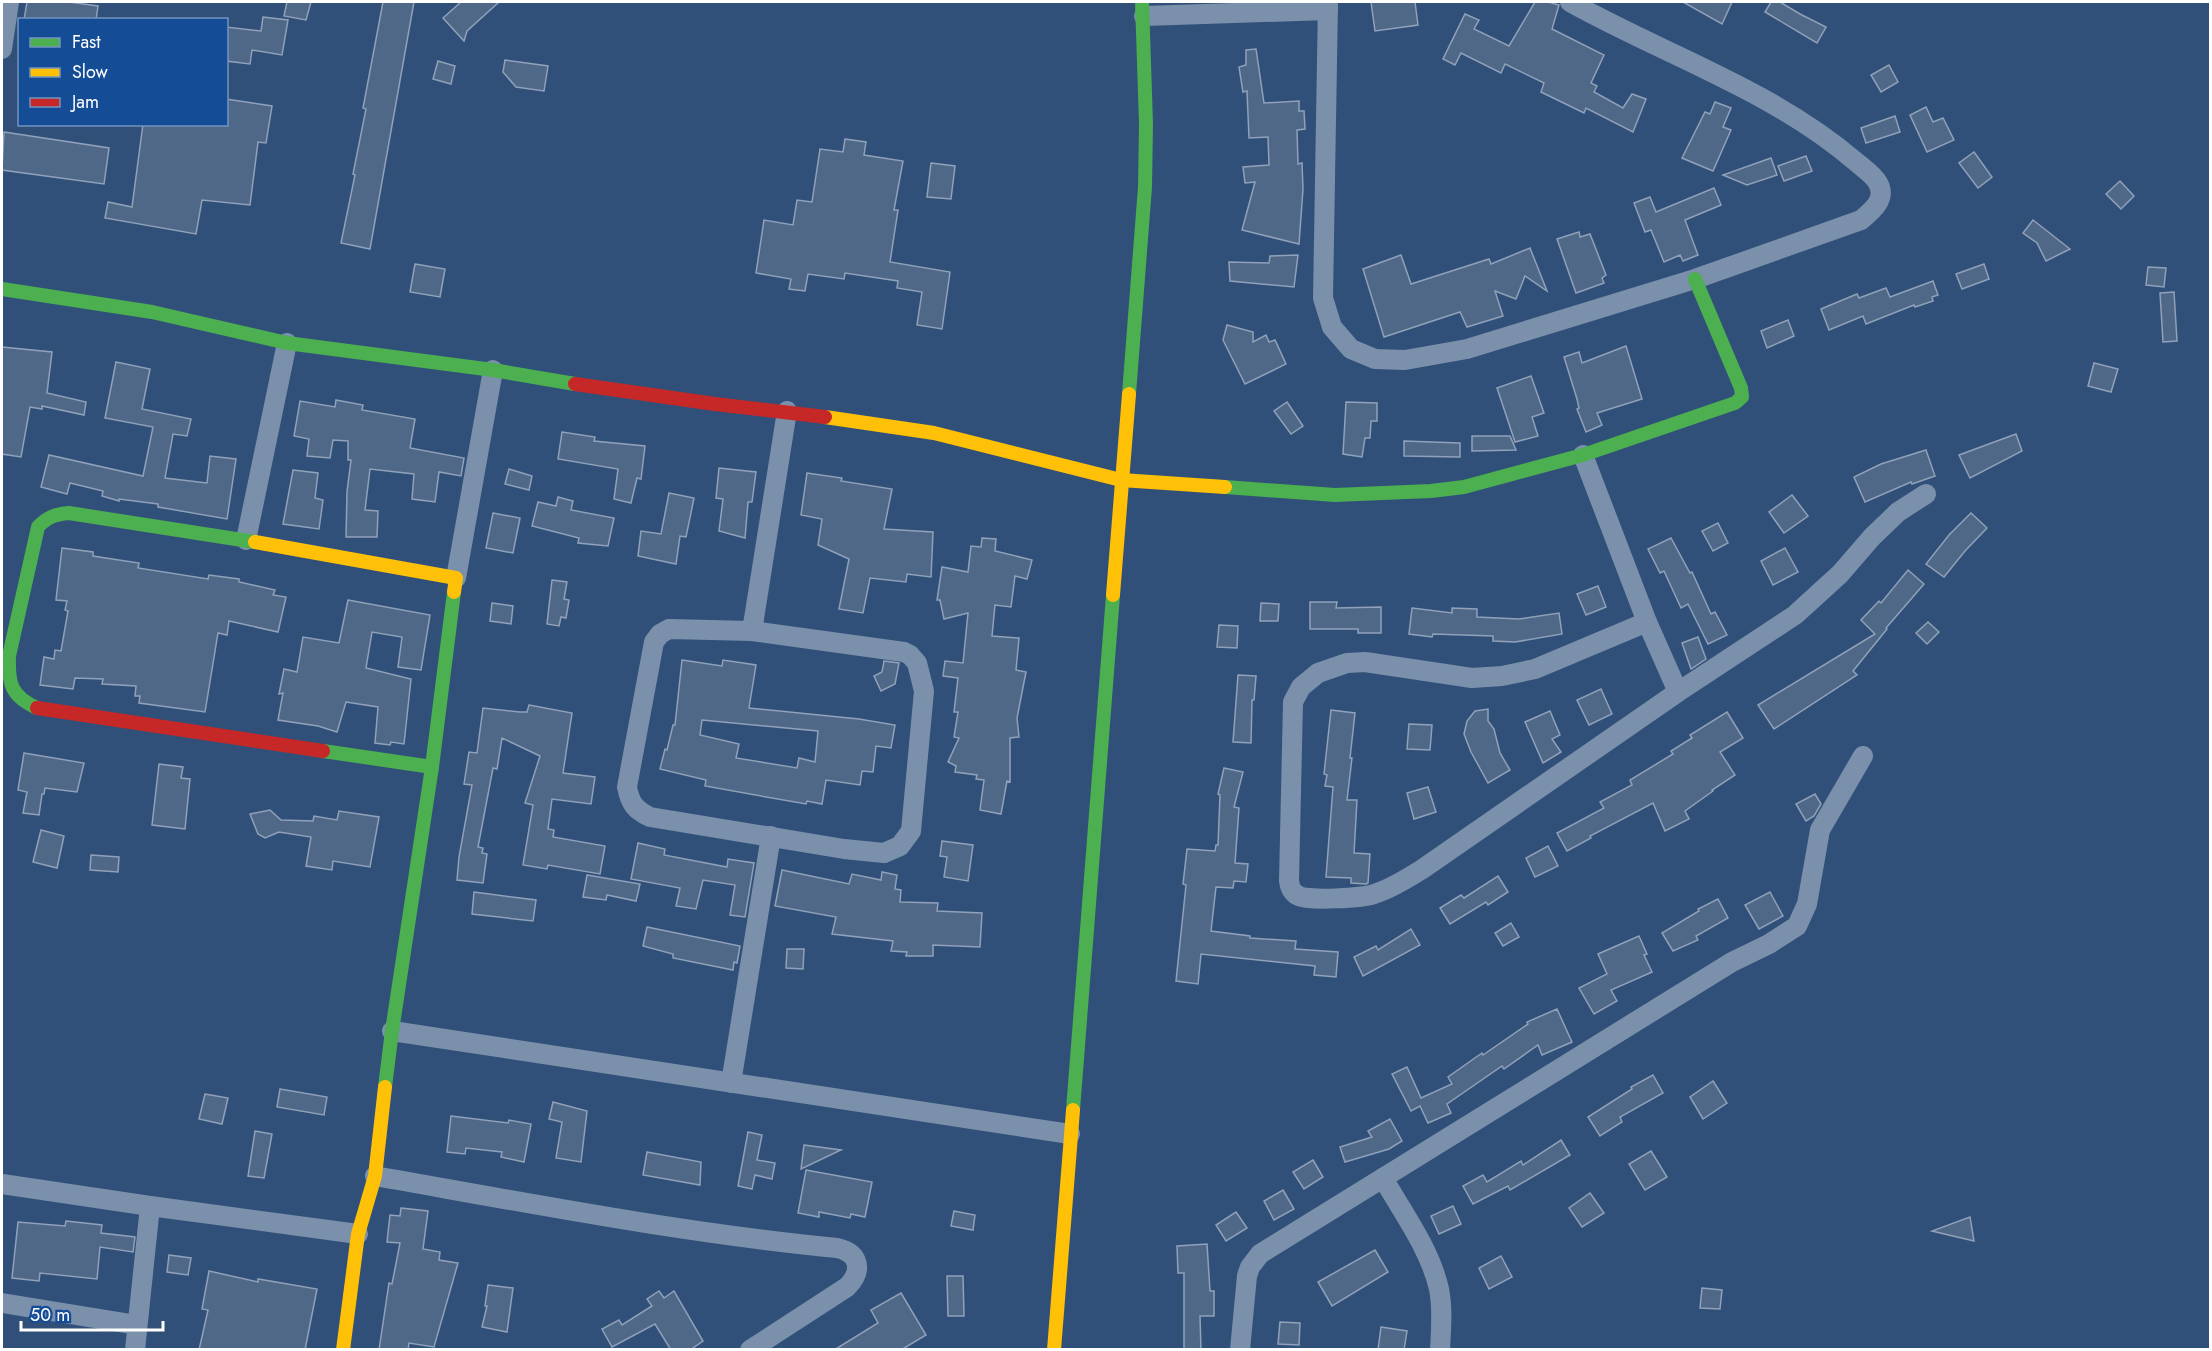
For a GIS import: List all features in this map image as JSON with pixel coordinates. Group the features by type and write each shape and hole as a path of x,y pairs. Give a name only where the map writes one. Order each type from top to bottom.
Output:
{"street":[{"path":"2,49 9,2"},
{"path":"1054,1350 1145,187 1143,9 1328,6 1323,298 1332,327 1351,349 1375,359 1405,360 1467,349 1695,279 1860,220 1878,204 1881,194 1878,182 1842,150 1773,104 1570,2"},
{"path":"2,289 152,312 287,344 492,370 715,404 787,411 934,433 1121,480 1335,495 1431,491 1464,487 1583,455 1725,408 1740,400 1741,388 1695,279"},
{"path":"246,540 287,344"},
{"path":"343,1350 358,1233 375,1176 392,1032 432,767 456,578 492,370"},
{"path":"752,631 787,411"},
{"path":"1583,455 1647,622 1678,692"},
{"path":"1647,622 1535,669 1502,676 1472,678 1365,662 1335,667 1318,673 1308,680 1296,694 1293,702 1289,881 1292,892 1302,898 1354,898 1373,894 1421,870 1678,692 1795,615 1840,574 1872,537 1898,512 1926,494"},
{"path":"432,767 37,708 23,702 10,685 9,657 35,534 45,518 54,514 69,513 246,540 456,578"},
{"path":"669,629 752,631 904,652 917,663 924,691 911,831 900,846 884,853 844,849 650,816 639,812 633,806 627,787 654,642 660,634 669,629"},
{"path":"1240,1350 1247,1276 1250,1267 1260,1254 1732,962 1769,944 1797,926 1807,904 1820,830 1863,756"},
{"path":"731,1083 771,836"},
{"path":"392,1032 1070,1134"},
{"path":"375,1176 624,1219 837,1248 852,1255 857,1263 857,1273 847,1287 750,1350"},
{"path":"1383,1178 1425,1252 1434,1273 1439,1291 1440,1350"},
{"path":"2,1184 358,1233"},
{"path":"135,1350 150,1206"},
{"path":"2,1303 137,1325"}],"building":[{"path":"27,2 69,2 98,6 96,18 24,18"},
{"path":"287,2 311,2 306,20 284,16"},
{"path":"383,2 414,2 370,249 341,243 355,175 353,174 366,109 363,108"},
{"path":"461,2 499,2 467,31 464,41 443,18"},
{"path":"1371,2 1415,2 1418,25 1375,31"},
{"path":"1535,2 1559,5 1552,29 1604,55 1591,83 1597,86 1594,92 1623,108 1632,94 1646,99 1633,132 1586,108 1584,113 1541,92 1544,83 1505,64 1501,73 1461,53 1455,65 1443,59 1465,14 1479,20 1474,29 1509,46"},
{"path":"1683,2 1732,2 1722,24"},
{"path":"1771,2 1780,2 1826,27 1817,43 1765,12"},
{"path":"263,17 288,20 282,55 252,50 250,64 228,61 228,27 261,31"},
{"path":"1256,49 1264,103 1299,101 1299,111 1304,111 1305,129 1297,130 1298,164 1302,163 1303,189 1299,244 1242,230 1255,182 1245,183 1243,167 1269,165 1268,137 1249,138 1247,91 1243,92 1239,67 1246,65 1246,50"},
{"path":"505,60 548,66 544,91 516,87 503,72"},
{"path":"438,61 455,66 451,84 433,79"},
{"path":"1889,65 1898,82 1881,92 1871,75"},
{"path":"228,99 272,106 266,143 258,142 250,205 202,200 196,234 105,218 108,202 132,207 143,126 228,126"},
{"path":"1715,102 1731,108 1723,127 1731,130 1713,171 1682,158 1705,112 1710,114"},
{"path":"1926,107 1933,122 1943,118 1954,140 1927,152 1910,115"},
{"path":"1895,116 1900,132 1866,143 1861,128"},
{"path":"4,132 109,148 104,184 2,170"},
{"path":"845,139 866,142 864,155 903,161 894,210 898,210 890,262 950,272 942,329 917,325 922,292 897,288 898,281 845,273 844,279 808,274 805,291 789,289 791,279 756,273 764,220 793,225 797,200 812,202 820,149 843,152"},
{"path":"1974,152 1992,177 1978,188 1959,163"},
{"path":"1806,156 1812,171 1784,181 1778,166"},
{"path":"1771,158 1777,175 1747,185 1723,175"},
{"path":"931,163 955,166 951,199 927,197"},
{"path":"2120,181 2134,196 2121,209 2106,194"},
{"path":"1714,188 1721,205 1685,220 1698,255 1683,261 1680,255 1664,262 1651,230 1645,232 1634,203 1650,197 1656,212"},
{"path":"2033,220 2070,249 2046,261 2037,243 2023,233"},
{"path":"1579,232 1580,237 1590,234 1606,275 1602,278 1604,283 1576,293 1557,239"},
{"path":"1530,248 1547,291 1525,276 1516,299 1495,291 1503,316 1467,327 1460,312 1384,337 1363,269 1401,255 1411,284 1489,259 1491,264"},
{"path":"1298,255 1294,287 1230,281 1229,262 1269,263 1270,256"},
{"path":"415,264 445,269 440,297 410,292"},
{"path":"1984,264 1989,279 1962,289 1956,274"},
{"path":"2148,267 2166,268 2164,287 2146,285"},
{"path":"1933,281 1938,295 1932,297 1933,301 1915,307 1914,305 1866,324 1863,316 1829,330 1821,309 1857,294 1859,298 1886,288 1890,297"},
{"path":"2174,292 2177,341 2163,342 2160,293"},
{"path":"1788,320 1794,336 1767,348 1761,331"},
{"path":"1227,325 1253,332 1253,342 1266,335 1269,342 1275,340 1286,364 1245,384 1223,340"},
{"path":"1626,346 1642,399 1597,413 1602,425 1586,432 1577,409 1579,408 1577,399 1564,357 1579,352 1582,363"},
{"path":"2,347 52,352 47,393 86,402 84,415 42,406 42,409 30,407 21,457 2,454"},
{"path":"116,362 150,369 142,409 191,419 187,436 173,434 165,478 207,483 210,456 236,459 227,519 158,507 158,504 119,499 119,501 102,496 103,491 70,483 67,494 41,487 49,455 143,476 153,427 105,418"},
{"path":"2094,363 2118,369 2111,392 2088,386"},
{"path":"1531,376 1544,413 1532,417 1538,436 1515,442 1497,388"},
{"path":"336,400 363,405 362,410 415,419 410,448 464,458 461,476 439,472 435,502 412,499 414,474 370,469 365,510 378,511 377,537 346,537 347,492 351,460 348,460 348,441 333,440 330,458 307,456 309,439 294,436 300,401 335,407"},
{"path":"1287,402 1303,426 1291,434 1274,411"},
{"path":"1346,402 1377,403 1377,421 1371,421 1370,438 1365,438 1362,457 1343,454"},
{"path":"562,432 595,437 594,441 645,446 641,479 637,478 631,503 614,499 618,469 558,459"},
{"path":"2016,434 2022,451 1970,478 1959,455"},
{"path":"1472,436 1510,436 1516,450 1472,451"},
{"path":"1404,441 1460,443 1460,457 1404,456"},
{"path":"1926,450 1935,476 1912,484 1911,482 1865,502 1854,477 1881,464"},
{"path":"719,468 756,472 752,502 748,502 745,538 719,531 723,499 716,498"},
{"path":"509,469 532,476 529,490 505,484"},
{"path":"293,470 318,473 315,498 323,500 319,529 283,524"},
{"path":"807,473 892,489 884,529 933,532 931,577 907,574 906,582 870,578 863,613 839,609 849,559 818,545 822,519 801,515"},
{"path":"669,493 694,498 686,537 680,536 676,564 638,556 641,531 661,534"},
{"path":"1792,495 1808,516 1784,533 1769,512"},
{"path":"558,497 573,501 571,510 614,518 608,546 578,543 579,538 532,526 538,502 556,506"},
{"path":"493,513 520,518 513,553 486,548"},
{"path":"1971,513 1987,528 1944,577 1926,564 1949,535"},
{"path":"1718,523 1728,543 1713,551 1702,531"},
{"path":"982,538 996,539 995,551 1032,560 1027,579 1015,576 1011,607 995,605 992,636 1019,638 1016,670 1026,672 1017,718 1019,737 1010,738 1010,782 1007,781 1001,814 980,810 984,780 976,779 977,775 955,772 956,766 948,762 959,738 954,737 958,712 954,712 958,678 943,676 945,661 963,663 968,613 944,619 940,600 937,600 942,567 968,572 971,546 981,547"},
{"path":"1671,538 1690,573 1692,572 1711,614 1715,612 1727,635 1708,644 1688,604 1681,608 1664,571 1660,573 1648,549"},
{"path":"62,548 93,552 93,556 139,563 138,568 208,579 209,575 239,579 239,582 275,590 273,595 286,597 278,632 229,621 227,635 218,633 205,712 139,703 140,696 135,696 136,686 102,684 103,679 75,678 73,689 40,685 44,657 54,659 55,650 61,651 68,611 65,610 67,601 56,600"},
{"path":"1785,548 1798,572 1773,585 1761,561"},
{"path":"1908,570 1924,584 1853,671 1857,675 1774,729 1758,705 1875,634 1861,620 1879,601 1881,603"},
{"path":"552,580 567,582 564,599 569,600 566,618 561,617 559,626 547,624"},
{"path":"1598,586 1606,607 1586,615 1577,594"},
{"path":"348,600 430,615 421,670 398,667 402,637 372,632 366,668 411,679 404,744 375,743 378,707 346,702 337,732 318,726 278,720 283,693 279,694 284,669 297,672 303,637 339,643"},
{"path":"1310,602 1337,602 1336,608 1381,607 1381,633 1358,633 1358,629 1310,629"},
{"path":"492,603 513,606 511,624 490,621"},
{"path":"1261,603 1279,604 1278,621 1260,621"},
{"path":"1412,608 1452,613 1452,608 1477,609 1477,617 1519,619 1559,613 1562,634 1515,642 1493,641 1493,636 1433,634 1432,637 1409,634"},
{"path":"1928,622 1939,632 1927,644 1916,633"},
{"path":"1219,625 1238,626 1237,648 1217,647"},
{"path":"1698,637 1706,659 1691,669 1682,643"},
{"path":"682,660 722,666 723,660 756,665 749,708 895,725 891,748 876,746 873,772 862,771 860,785 826,780 822,804 807,801 806,804 705,786 706,780 660,769 673,725 675,725","holes":["702,720 818,731 815,762 799,758 797,768 736,758 739,744 700,735"]},
{"path":"884,661 899,663 895,684 881,691 874,676 882,672"},
{"path":"1238,675 1256,676 1254,700 1252,700 1251,743 1233,742"},
{"path":"1601,689 1612,714 1589,725 1577,700"},
{"path":"529,705 572,713 563,773 595,777 591,804 552,799 548,829 554,830 553,837 605,846 600,874 548,865 547,869 523,865 533,805 525,803 540,756 502,738 497,769 493,768 478,847 483,848 482,853 487,854 483,883 457,880 472,785 464,784 469,752 477,753 483,708 527,712"},
{"path":"1488,709 1488,721 1494,729 1500,753 1510,770 1488,783 1464,734 1467,721 1475,711"},
{"path":"1331,710 1355,713 1347,800 1357,800 1354,853 1370,854 1368,883 1366,884 1351,883 1351,878 1326,877 1333,787 1325,786 1327,775 1324,774"},
{"path":"1550,711 1560,735 1552,739 1561,752 1543,763 1525,722"},
{"path":"1727,712 1743,738 1720,752 1735,775 1685,811 1689,819 1665,831 1653,803 1590,836 1591,838 1567,851 1557,833 1604,808 1600,802 1632,785 1630,780 1673,754 1671,751 1692,738 1690,735"},
{"path":"1409,724 1432,725 1430,750 1407,749"},
{"path":"24,753 84,763 77,792 45,788 39,815 23,813 27,792 18,790"},
{"path":"159,764 183,767 181,778 190,779 185,829 152,825"},
{"path":"1224,768 1243,772 1234,807 1239,808 1235,863 1248,864 1246,882 1234,881 1233,888 1216,887 1211,931 1250,936 1250,938 1296,941 1295,949 1338,952 1336,977 1314,975 1315,966 1201,954 1198,984 1176,981 1186,885 1183,884 1187,849 1215,851 1218,845 1220,795 1218,794"},
{"path":"1428,787 1436,812 1414,819 1407,793"},
{"path":"1815,794 1821,804 1814,816 1806,821 1796,804"},
{"path":"270,810 281,820 313,821 314,816 337,820 339,811 379,817 370,867 333,861 332,870 306,866 311,837 279,832 265,838 258,834 250,814"},
{"path":"41,830 64,836 57,868 33,862"},
{"path":"942,841 973,845 968,881 944,877 947,857 940,856"},
{"path":"638,843 665,849 664,855 727,867 728,859 754,863 745,917 730,915 735,885 703,880 696,909 676,906 680,888 631,879"},
{"path":"1548,846 1558,866 1535,877 1526,858"},
{"path":"91,855 119,857 118,872 90,870"},
{"path":"782,870 849,884 852,874 881,880 882,872 897,875 895,889 901,890 900,902 938,903 937,911 982,913 980,947 933,945 933,956 906,956 907,952 891,951 893,941 832,934 836,917 775,906"},
{"path":"587,875 640,884 636,901 607,895 606,900 583,897"},
{"path":"1498,876 1508,892 1488,905 1486,902 1450,924 1440,908 1461,895 1464,898"},
{"path":"474,892 536,900 533,921 472,914"},
{"path":"1770,892 1783,916 1759,929 1745,905"},
{"path":"1718,899 1728,918 1696,936 1698,940 1673,951 1662,933 1699,911 1698,909"},
{"path":"1511,923 1519,937 1503,946 1495,933"},
{"path":"647,927 740,946 737,963 734,962 733,970 673,958 673,954 643,946"},
{"path":"1411,929 1420,945 1363,976 1354,957 1376,946 1378,950"},
{"path":"1639,936 1652,972 1611,990 1617,1001 1594,1014 1579,988 1607,974 1598,954"},
{"path":"787,949 804,949 803,969 786,968"},
{"path":"1557,1009 1572,1042 1542,1055 1538,1045 1504,1069 1502,1066 1447,1104 1451,1113 1428,1123 1420,1106 1411,1111 1392,1074 1407,1067 1421,1098 1452,1084 1448,1077 1528,1024 1527,1022"},
{"path":"1653,1075 1663,1093 1620,1117 1622,1122 1600,1136 1588,1117 1632,1089 1631,1087"},
{"path":"1713,1081 1727,1103 1703,1119 1690,1097"},
{"path":"280,1089 327,1097 324,1115 277,1107"},
{"path":"205,1094 228,1098 222,1124 199,1119"},
{"path":"553,1102 587,1111 581,1162 556,1158 562,1122 549,1119"},
{"path":"451,1116 531,1124 524,1162 501,1157 502,1152 466,1148 465,1154 447,1152"},
{"path":"1390,1119 1402,1141 1389,1149 1345,1162 1340,1147 1372,1137 1368,1131"},
{"path":"255,1131 272,1134 264,1178 248,1176"},
{"path":"748,1132 762,1135 757,1160 775,1163 772,1179 755,1175 752,1189 738,1186"},
{"path":"1561,1140 1570,1155 1510,1190 1508,1186 1473,1204 1463,1186 1483,1175 1487,1182 1521,1161 1523,1165"},
{"path":"804,1145 841,1150 801,1169"},
{"path":"1651,1151 1667,1177 1645,1190 1629,1164"},
{"path":"647,1152 701,1162 700,1185 643,1175"},
{"path":"1313,1160 1323,1177 1304,1189 1293,1172"},
{"path":"806,1170 872,1182 865,1217 851,1214 850,1218 819,1212 819,1217 798,1213"},
{"path":"1283,1190 1294,1209 1274,1220 1264,1201"},
{"path":"1590,1193 1604,1213 1582,1227 1569,1208"},
{"path":"1453,1206 1461,1224 1439,1234 1431,1216"},
{"path":"401,1208 428,1211 423,1249 440,1252 439,1260 458,1263 434,1347 409,1343 408,1350 379,1350 389,1283 392,1284 400,1243 387,1242 390,1215 400,1216"},
{"path":"954,1211 975,1215 973,1230 951,1226"},
{"path":"1236,1212 1247,1228 1226,1241 1216,1225"},
{"path":"1970,1217 1974,1241 1932,1231"},
{"path":"66,1221 102,1225 101,1233 135,1237 133,1252 100,1247 97,1279 40,1273 39,1281 12,1278 18,1222 65,1226"},
{"path":"1207,1244 1210,1291 1214,1291 1214,1316 1200,1316 1201,1350 1184,1350 1184,1273 1178,1273 1177,1246"},
{"path":"1375,1250 1388,1272 1332,1306 1318,1282"},
{"path":"169,1255 191,1258 188,1275 167,1272"},
{"path":"1501,1256 1512,1277 1489,1289 1479,1268"},
{"path":"209,1271 258,1282 258,1279 317,1289 305,1350 199,1350 208,1310 202,1309"},
{"path":"947,1276 963,1276 964,1316 948,1316"},
{"path":"488,1285 513,1288 507,1332 482,1327 487,1306 485,1306"},
{"path":"1702,1288 1722,1290 1720,1309 1700,1308"},
{"path":"659,1291 664,1298 674,1291 703,1341 690,1350 671,1350 655,1324 612,1347 602,1329 619,1320 622,1325 652,1306 647,1299"},
{"path":"901,1293 926,1335 901,1350 834,1350 878,1323 871,1310"},
{"path":"1280,1322 1300,1323 1299,1345 1278,1344"},
{"path":"1381,1327 1407,1331 1404,1350 1378,1350"}],"traffic: fast":[{"path":"1129,394 1145,187 1146,124 1142,2"},
{"path":"1225,487 1335,495 1431,491 1464,487 1583,455 1735,403 1742,397 1741,388 1695,279"},
{"path":"2,289 152,312 287,343 493,370 575,384"},
{"path":"37,708 16,694 9,674 9,656 38,527 48,518 69,513 255,542"},
{"path":"385,1087 432,767 454,592"},
{"path":"1073,1110 1113,595"},
{"path":"323,751 432,767"}],"traffic: slow":[{"path":"1113,595 1129,394"},
{"path":"825,417 934,433 1121,480 1225,487"},
{"path":"255,542 456,578 454,592"},
{"path":"343,1350 358,1234 375,1176 385,1087"},
{"path":"1054,1350 1073,1110"}],"traffic: jam":[{"path":"575,384 825,417"},
{"path":"37,708 323,751"}]}
